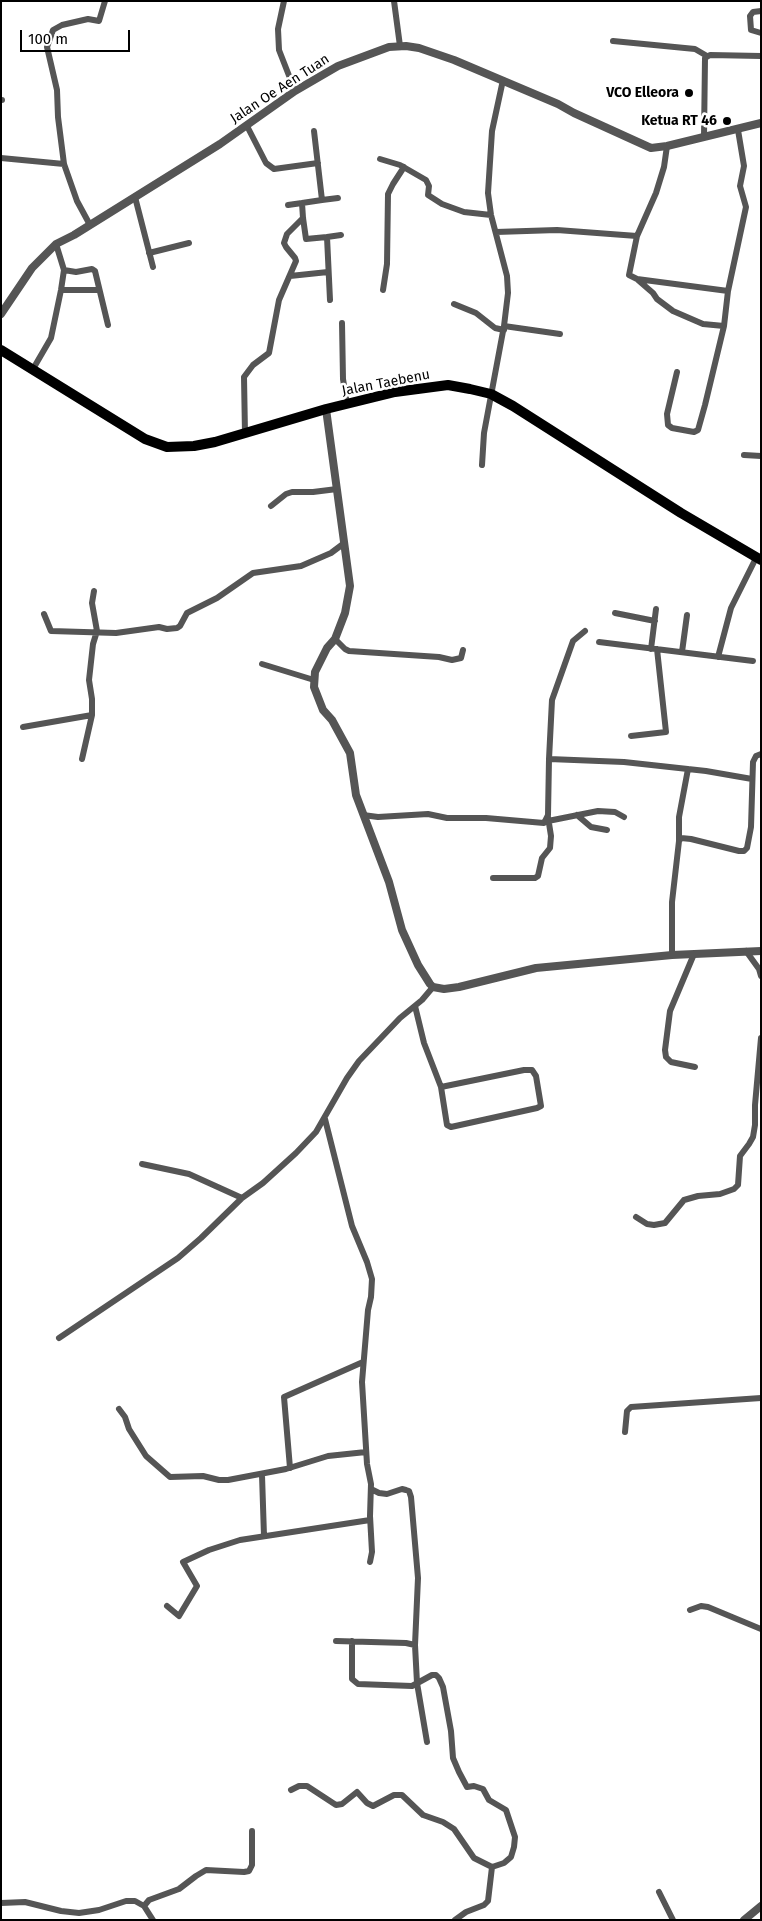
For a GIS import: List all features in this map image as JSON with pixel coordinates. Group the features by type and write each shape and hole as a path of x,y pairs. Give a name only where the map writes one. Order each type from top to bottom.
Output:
{"main road":[{"name":"Jalan Taebenu","path":"1,350 145,439 158,445 180,448 245,434 326,409 395,392 448,385 490,394 513,406 758,559"}],"street":[{"path":"90,225 77,201 64,164 58,117 58,90 48,52 48,42 54,30 67,23 88,19 100,20 105,1"},
{"path":"284,1 278,29 279,50 295,91"},
{"path":"394,1 400,46"},
{"path":"761,11 752,12 750,16 752,30 761,33"},
{"path":"614,42 696,49 707,56 761,56"},
{"name":"Jalan Oe Aen Tuan","path":"1,314 32,268 56,244 90,225 247,126 295,91 338,66 389,47 419,48 436,53 558,104 644,145 657,148 761,123"},
{"path":"704,136 704,64 707,56"},
{"path":"482,465 484,433 504,328 508,283 491,215 488,193 492,131 503,80"},
{"path":"247,126 266,163 274,170 318,163"},
{"path":"677,372 667,414 668,425 672,428 694,432 698,430 724,326 728,291 746,207 740,186 744,166 738,130"},
{"path":"314,131 322,200"},
{"path":"667,146 664,167 656,192 637,236 629,275 637,279 657,299 673,310 703,324 724,326"},
{"path":"1,158 64,164"},
{"path":"380,159 404,167 428,182 428,195 432,199 464,212 491,215"},
{"path":"383,290 387,264 388,194 392,184 404,167"},
{"path":"135,197 153,267"},
{"path":"288,205 338,198"},
{"path":"302,204 306,239 341,235"},
{"path":"245,434 244,377 253,365 270,353 279,300 296,261 284,243 287,234 303,218"},
{"path":"496,232 556,230 637,236"},
{"path":"327,237 330,300"},
{"path":"150,253 189,243"},
{"path":"33,369 49,342 61,290 64,270 56,244"},
{"path":"64,270 76,272 94,269 108,324"},
{"path":"290,276 328,272"},
{"path":"637,279 728,291"},
{"path":"61,290 99,290"},
{"path":"454,304 476,313 495,328 560,334"},
{"path":"342,322 343,379 347,404"},
{"path":"326,409 350,586 345,613 335,639 327,648 315,672 316,691 324,710 332,720 350,753 356,795 389,882 402,930 418,965 433,987"},
{"path":"744,455 761,456"},
{"path":"271,506 286,494 292,492 313,492 337,488"},
{"path":"44,614 51,631 116,633 158,627 177,628 187,613 217,598 253,573 301,566 331,553 344,544"},
{"path":"718,656 731,608 758,559"},
{"path":"82,759 92,715 89,676 93,644 97,632 92,603 94,592"},
{"path":"631,736 666,732 654,649 656,610"},
{"path":"615,613 655,621"},
{"path":"682,652 687,615"},
{"path":"493,878 535,878 538,876 542,858 550,848 548,759 550,709 554,691 573,641 585,631"},
{"path":"335,639 349,651 439,657 452,660 460,658 463,650"},
{"path":"599,642 753,661"},
{"path":"262,664 314,680"},
{"path":"23,727 92,715"},
{"path":"679,841 681,838 691,839 744,851 748,844 751,827 754,759 761,754"},
{"path":"548,759 615,761 688,769 752,779"},
{"path":"672,955 672,902 680,816 688,769"},
{"path":"363,815 428,814 447,818 486,818 539,823 548,819 608,811 615,812 624,817"},
{"path":"577,815 591,827 607,830"},
{"path":"433,987 459,987 536,968 672,955 761,951"},
{"path":"746,952 761,976"},
{"path":"694,954 670,1012 665,1050 666,1057 670,1062 696,1066"},
{"path":"60,1338 178,1258 242,1198 263,1183 296,1153 316,1132 325,1119 347,1078 356,1066 400,1018 422,1000 433,987"},
{"path":"415,1006 424,1043 441,1087 445,1120 449,1127 541,1106 536,1076 532,1070 441,1087"},
{"path":"636,1217 647,1224 665,1224 684,1200 698,1196 720,1194 734,1189 738,1185 740,1156 750,1144 754,1131 761,1038"},
{"path":"325,1119 352,1226 372,1279 372,1297 368,1310 362,1382 366,1452 371,1489 370,1520 372,1544 370,1562"},
{"path":"142,1164 189,1174 242,1198"},
{"path":"290,1468 284,1396 363,1362"},
{"path":"625,1432 627,1411 630,1407 761,1398"},
{"path":"119,1409 146,1456 170,1477 203,1476 228,1480 262,1475 328,1456 366,1452"},
{"path":"262,1475 264,1536"},
{"path":"371,1489 387,1494 402,1489 409,1491 411,1497 418,1578 415,1645 418,1683 427,1742"},
{"path":"167,1606 179,1616 197,1586 183,1562 222,1544 370,1520"},
{"path":"690,1610 701,1606 708,1607 761,1628"},
{"path":"336,1641 406,1643 415,1645"},
{"path":"290,1790 299,1786 307,1786 336,1805 342,1804 357,1792 367,1803 373,1806 394,1795 402,1795 423,1815 435,1818 450,1826 458,1834 471,1856 492,1867 506,1862 511,1857 514,1847 514,1832 504,1807 488,1800 482,1789 474,1786 467,1787 458,1772 453,1758 451,1731 443,1687 439,1678 436,1675 432,1675 412,1686 358,1684 352,1679 352,1642"},
{"path":"144,1906 149,1900 178,1889 206,1870 249,1871 252,1865 252,1831"},
{"path":"455,1920 488,1901 492,1867"},
{"path":"659,1892 673,1920"},
{"path":"1,1903 25,1902 80,1913 99,1910 126,1901 135,1901 144,1906 153,1920"},
{"path":"744,1920 761,1906"}],"place":[{"name":"VCO Elleora","path":"689,93"},
{"name":"Ketua RT 46","path":"727,121"}]}
